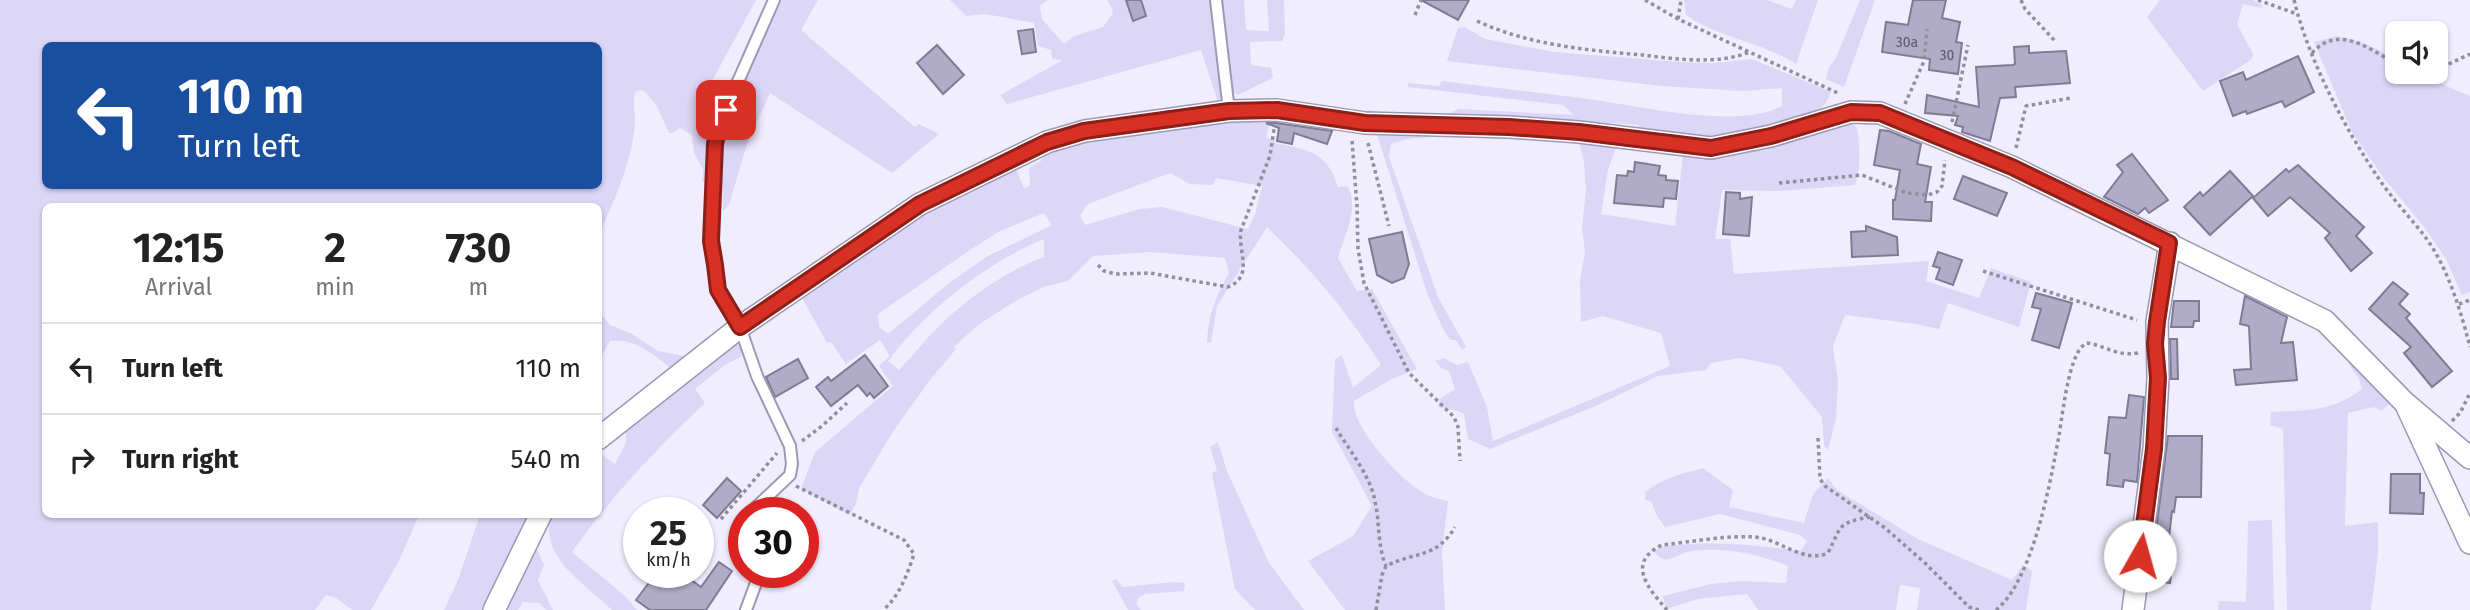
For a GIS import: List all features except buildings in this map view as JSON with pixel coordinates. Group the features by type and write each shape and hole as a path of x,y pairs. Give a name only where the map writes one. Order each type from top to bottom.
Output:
{"street":[{"path":"602,436 740,327 920,204 1047,142 1084,131 1229,111 1277,110 1365,123 1567,131 1711,148 1771,136 1851,112 1880,113 1899,119 2012,167 2325,321 2404,402 2470,458"},
{"path":"2133,610 2154,449 2158,378 2155,344 2169,243"},
{"path":"2404,402 2470,543"},
{"path":"494,610 539,518"}],"lane":[{"path":"767,497 790,475 792,464 789,444 757,376 740,327 718,290 711,241 718,129 774,0"},
{"path":"1216,0 1229,111"},
{"path":"746,610 754,588"}],"path":[{"path":"1415,15 1421,0"},
{"path":"1645,0 1678,19 1845,96"},
{"path":"1678,19 1681,0"},
{"path":"2021,0 2033,18 2056,42"},
{"path":"2258,0 2297,14"},
{"path":"2294,0 2312,53 2354,136 2379,180 2428,240 2459,304 2470,347"},
{"path":"1477,21 1520,38 1607,52 1709,59 1737,57 1749,52"},
{"path":"1899,119 1924,61 1927,29"},
{"path":"2312,53 2320,44 2330,40 2344,40 2359,42 2385,57"},
{"path":"1779,183 1862,175 1907,194 1928,195 1937,192 1942,186 1953,111 1968,44"},
{"path":"2448,64 2470,54"},
{"path":"2012,167 2026,106 2071,98"},
{"path":"1098,265 1104,271 1116,274 1150,274 1228,287 1236,284 1244,269 1239,239 1241,230 1270,156 1277,110"},
{"path":"1365,123 1389,226"},
{"path":"1365,123 1354,134 1352,143 1360,267 1368,291 1409,373 1454,417 1458,427 1460,461"},
{"path":"1983,271 2095,305 2124,317 2157,322"},
{"path":"2459,304 2470,300"},
{"path":"1996,610 2004,604 2014,589 2027,562 2057,446 2071,370 2079,349 2092,341 2115,353 2127,355 2137,354 2155,344"},
{"path":"2441,432 2460,413 2470,393"},
{"path":"721,519 789,444 812,435 847,403"},
{"path":"1336,428 1368,482 1374,498 1380,546 1386,566 1376,610"},
{"path":"1818,438 1819,479 1838,497 1870,517 1925,563 1969,607 1979,610"},
{"path":"790,475 797,486 904,540 911,547 914,555 908,573 890,605 883,610"},
{"path":"1667,610 1642,576 1652,550 1662,545 1755,537 1819,557 1828,553 1840,526 1849,521 1870,517"},
{"path":"1386,566 1434,550 1445,543 1455,527"}],"shaded area":[{"path":"0,0 756,0 705,94 729,91 713,136 709,182 702,182 703,169 694,153 692,135 680,128 669,133 657,106 643,90 636,91 635,123 627,166 602,227 602,203 42,203 42,518 418,518 399,561 371,610 352,610 336,598 326,595 315,610 0,610"},
{"path":"782,0 818,0 801,30 915,127 919,124 939,134 892,173 770,93 746,147 729,205 723,211 723,129"},
{"path":"950,0 1048,0 1040,6 1042,19 1064,44 1074,36 1103,27 1113,10 1107,0 1212,0 1222,93 1218,102 1201,50 1007,104 1000,95 1063,60 1052,59 1051,50 1038,46 1034,23 985,14 966,16"},
{"path":"1220,0 1244,0 1246,30 1269,31 1267,0 1284,0 1285,34 1282,41 1250,42 1251,65 1271,68 1273,78 1238,95 1231,90"},
{"path":"1684,0 1767,0 1792,9 1796,0 1818,0 1796,64 1769,50 1699,23 1686,15"},
{"path":"1860,0 1875,0 1844,87 1826,79"},
{"path":"2160,0 2253,0 2263,6 2261,8 2243,4 2237,24 2253,54 2252,59 2203,91 2147,17"},
{"path":"1465,27 1485,39 1554,52 1680,62 1714,63 1752,59 1831,92 1821,108 1805,119 1705,140 1638,132 1639,125 1424,120 1427,114 1448,114 1459,109 1573,115 1563,105 1408,87 1408,83 1439,86 1442,81 1713,116 1763,113 1782,106 1782,88 1741,91 1662,86 1447,61 1458,28"},
{"path":"2337,36 2361,42 2383,52 2385,84 2442,84 2470,96 2470,292 2462,295 2446,259 2352,132 2314,42"},
{"path":"1271,117 1266,138 1315,154 1328,166 1338,187 1348,186 1352,213 1338,258 1357,291 1372,289 1417,369 1390,380 1354,401 1355,412 1368,438 1402,476 1425,494 1448,501 1442,553 1445,610 1345,610 1308,561 1353,536 1372,506 1332,432 1335,359 1342,355 1353,388 1381,365 1328,292 1267,227 1217,306 1211,343 1207,342 1211,314 1229,273 1225,258 1151,252 1093,256 1068,281 1043,287 1014,302 978,325 954,347 956,349 894,430 859,488 857,501 850,515 801,489 815,452 893,386 879,366 890,356 880,340 846,364 831,342 827,343 801,296 922,212 1015,167 1024,188 1030,186 1029,168 1042,160 1043,153 1084,138","holes":["1170,173 1190,184 1213,185 1216,178 1262,186 1255,215 1248,229 1162,207 1140,209 1085,225 1080,215 1088,204","1044,213 1052,225 986,257 948,284 888,334 879,327 878,314 967,252 1000,231","1044,239 1044,257 1000,278 960,307 899,370 888,361 921,324 959,290 1000,261"]},
{"path":"1851,123 1857,128 1859,149 1855,185 1779,191 1722,190 1715,239 1730,239 1734,274 1929,261 1926,281 1979,298 1991,268 2031,282 2019,327 1948,303 1939,329 1845,315 1833,346 1838,382 1836,419 1828,450 1824,445 1822,417 1780,366 1740,358 1711,363 1706,370 1658,376 1598,405 1490,449 1468,439 1464,414 1438,407 1440,399 1455,389 1449,371 1442,369 1435,361 1444,358 1457,365 1468,362 1487,407 1493,441 1670,366 1661,333 1603,316 1581,322 1580,281 1585,252 1582,227 1586,191 1579,140 1617,145 1608,170 1601,214 1675,226 1683,155 1707,155"},
{"path":"1431,132 1430,137 1391,144 1389,157 1438,297 1466,347 1462,350 1456,340 1451,340 1444,331 1427,293 1377,134"},
{"path":"602,315 610,325 632,334 658,351 685,356 673,370 636,344 610,341 602,355"},
{"path":"737,337 742,345 741,357 725,365 695,389 705,403 669,438 602,512 602,455 615,464 626,443 626,431 623,427"},
{"path":"2354,361 2391,403 2381,411 2374,407 2348,413 2345,526 2378,522 2378,554 2371,610 2287,610 2283,429 2270,425 2271,412 2330,406 2351,397 2362,389 2348,363"},
{"path":"1218,442 1227,471 1269,563 1304,610 1255,610 1235,589 1212,473 1217,471 1210,447"},
{"path":"1703,468 1733,490 1729,507 1804,523 1813,494 1828,478 1837,490 1918,539 2012,580 2023,565 2032,571 2026,610 1917,610 1920,588 1900,585 1896,610 1758,610 1747,594 1698,599 1666,609 1663,596 1711,584 1740,581 1786,583 1788,566 1753,555 1717,550 1686,552 1663,559 1654,551 1661,547 1714,543 1801,551 1807,541 1800,535 1720,514 1665,527 1651,501 1645,500 1645,492 1665,480"},
{"path":"479,518 530,518 484,610 444,610 458,580"},
{"path":"550,518 598,518 572,552 624,595 637,610 612,610 578,580 558,557 549,531"},
{"path":"2272,520 2274,610 2218,610 2219,601 2246,602 2248,521"},
{"path":"535,545 544,565 538,580 553,610 546,610 540,603 523,602 518,610 501,610"},
{"path":"1116,579 1123,587 1185,583 1184,591 1145,594 1138,598 1137,605 1141,610 1128,610 1112,581"}],"route":[{"path":"726,110 715,144 711,241 718,290 740,327 920,204 1047,142 1084,131 1229,111 1277,110 1365,123 1579,132 1711,148 1771,136 1851,112 1880,113 2012,167 2169,243 2157,322 2155,344 2158,378 2154,449 2140,556"}]}
